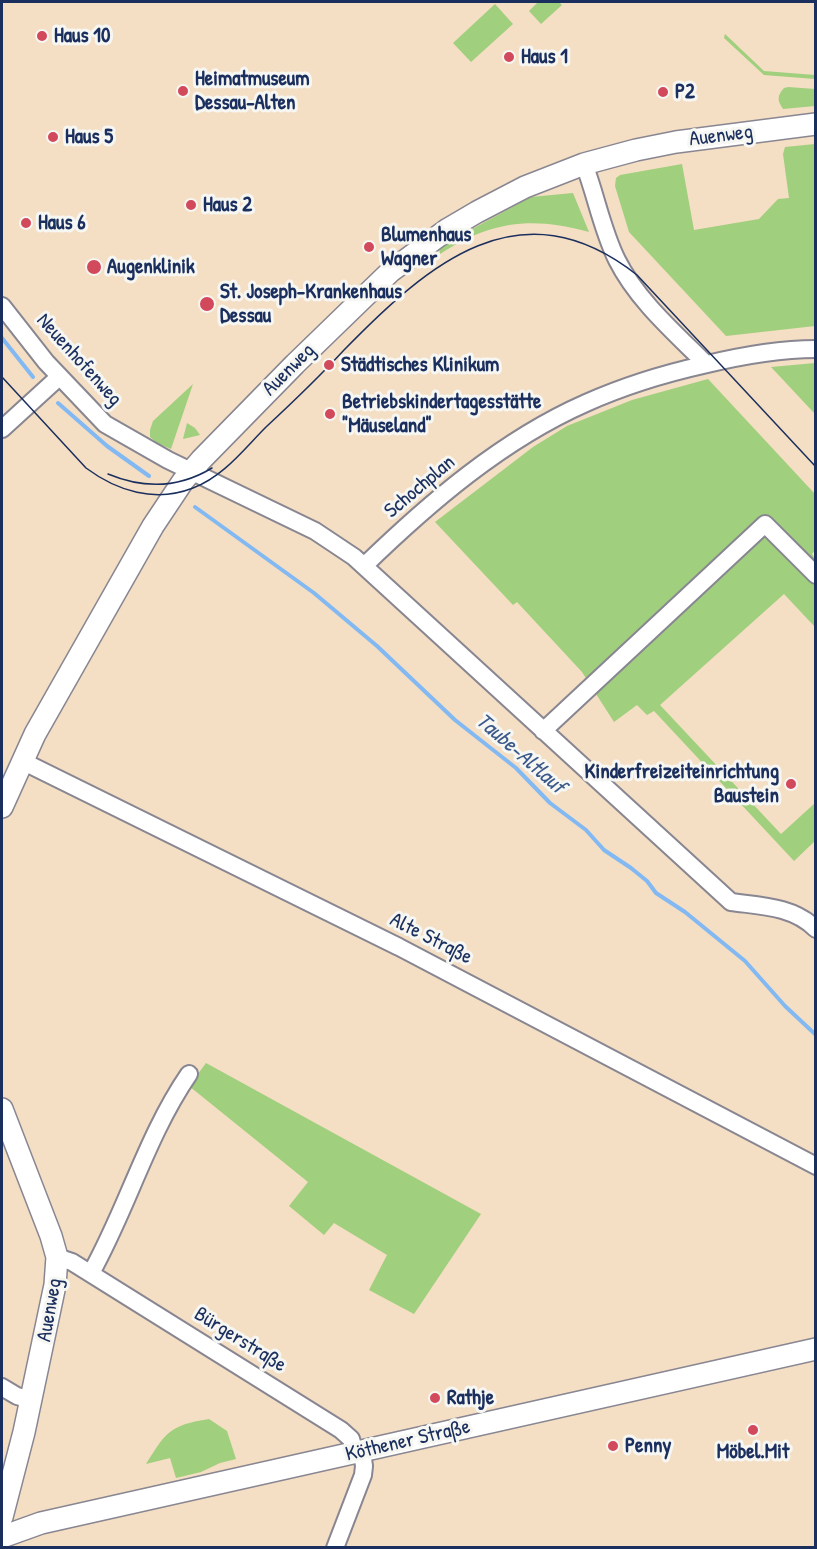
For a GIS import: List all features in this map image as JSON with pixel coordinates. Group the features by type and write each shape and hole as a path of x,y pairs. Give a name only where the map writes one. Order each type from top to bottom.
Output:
{"main road":[{"name":"Auenweg","path":"2,807 41,724 153,526 191,471 295,364 391,271 440,235 477,212 525,187 584,164 676,142 816,124"},
{"name":"Auenweg","path":"2,1109 57,1257 55,1285 31,1400 2,1517"},
{"name":"Köthener Straße","path":"2,1537 40,1523 816,1349"}],"street":[{"path":"584,164 612,248 623,271 652,309 706,364"},
{"name":"Neuenhofenweg","path":"2,306 59,377 105,424 191,471"},
{"name":"Schochplan","path":"364,566 465,477 528,434 585,403 622,388 706,364 768,352 816,349"},
{"path":"2,429 59,377"},
{"path":"191,471 315,531 364,566 731,902 786,910 807,920 816,929"},
{"path":"543,731 765,524 816,575"},
{"name":"Alte Straße","path":"22,761 399,947 816,1166"},
{"path":"91,1274 164,1116 189,1074"},
{"name":"Bürgerstraße","path":"57,1257 72,1262 341,1430 351,1439 358,1452"},
{"path":"2,1387 17,1396 31,1400"},
{"path":"335,1548 363,1475 364,1466 358,1452"}],"green space":[{"path":"538,2 559,2 562,5 541,24 529,11"},
{"path":"495,4 513,24 471,62 453,43"},
{"path":"725,34 764,71 815,75 815,79 764,75 724,38"},
{"path":"784,88 815,89 815,106 783,109 779,96"},
{"path":"815,144 815,326 726,336 629,232 615,186 616,178 620,175 682,164 694,230 759,219 778,199 789,198 783,154 785,147"},
{"path":"573,193 589,232 549,224 512,225 476,234 440,254 439,247 531,197"},
{"path":"816,363 815,414 771,367"},
{"path":"708,379 815,494 815,550 812,554 815,559 815,627 784,594 660,705 781,834 815,803 815,841 794,861 654,711 647,715 637,705 614,722 582,672 517,602 513,605 435,522 533,447 567,426 632,400"},
{"path":"193,384 171,449 157,443 150,437 153,421"},
{"path":"187,423 195,428 200,435 183,439"},
{"path":"206,1063 481,1214 414,1314 369,1290 387,1255 334,1223 324,1235 289,1206 308,1182 189,1086"},
{"path":"209,1419 227,1431 236,1459 220,1463 201,1472 176,1478 170,1458 146,1464 164,1437 177,1427"}],"waterway":[{"name":"Taube-Altlauf","path":"2,338 33,377"},
{"name":"Taube-Altlauf","path":"58,403 107,446 149,476"},
{"name":"Taube-Altlauf","path":"195,507 314,593 377,646 455,720 516,768 550,803 586,830 604,850 631,868 647,881 656,893 685,912 745,961 785,1006 816,1035"}],"tram line":[{"path":"2,377 86,468 98,476 110,483 137,492 151,494 179,492 204,483 223,470 376,318 409,289 443,264 478,246 515,236 554,236 594,248 637,275 816,467"},
{"path":"108,474 135,482 161,484 174,483 200,475 212,468"}],"place":[{"name":"Haus 10","path":"42,36"},
{"name":"Haus 1","path":"509,57"},
{"name":"Heimatmuseum Dessau-Alten","path":"183,91"},
{"name":"P2","path":"663,92"},
{"name":"Haus 5","path":"53,137"},
{"name":"Haus 2","path":"191,205"},
{"name":"Haus 6","path":"26,223"},
{"name":"Blumenhaus Wagner","path":"369,247"},
{"name":"Augenklinik","path":"94,267"},
{"name":"St. Joseph-Krankenhaus Dessau","path":"207,304"},
{"name":"Städtisches Klinikum","path":"329,365"},
{"name":"Betriebskindertagesstätte \"Mäuseland\"","path":"330,414"},
{"name":"Kinderfreizeiteinrichtung Baustein","path":"791,784"},
{"name":"Rathje","path":"435,1398"},
{"name":"Möbel.Mit","path":"753,1430"},
{"name":"Penny","path":"613,1446"}]}
